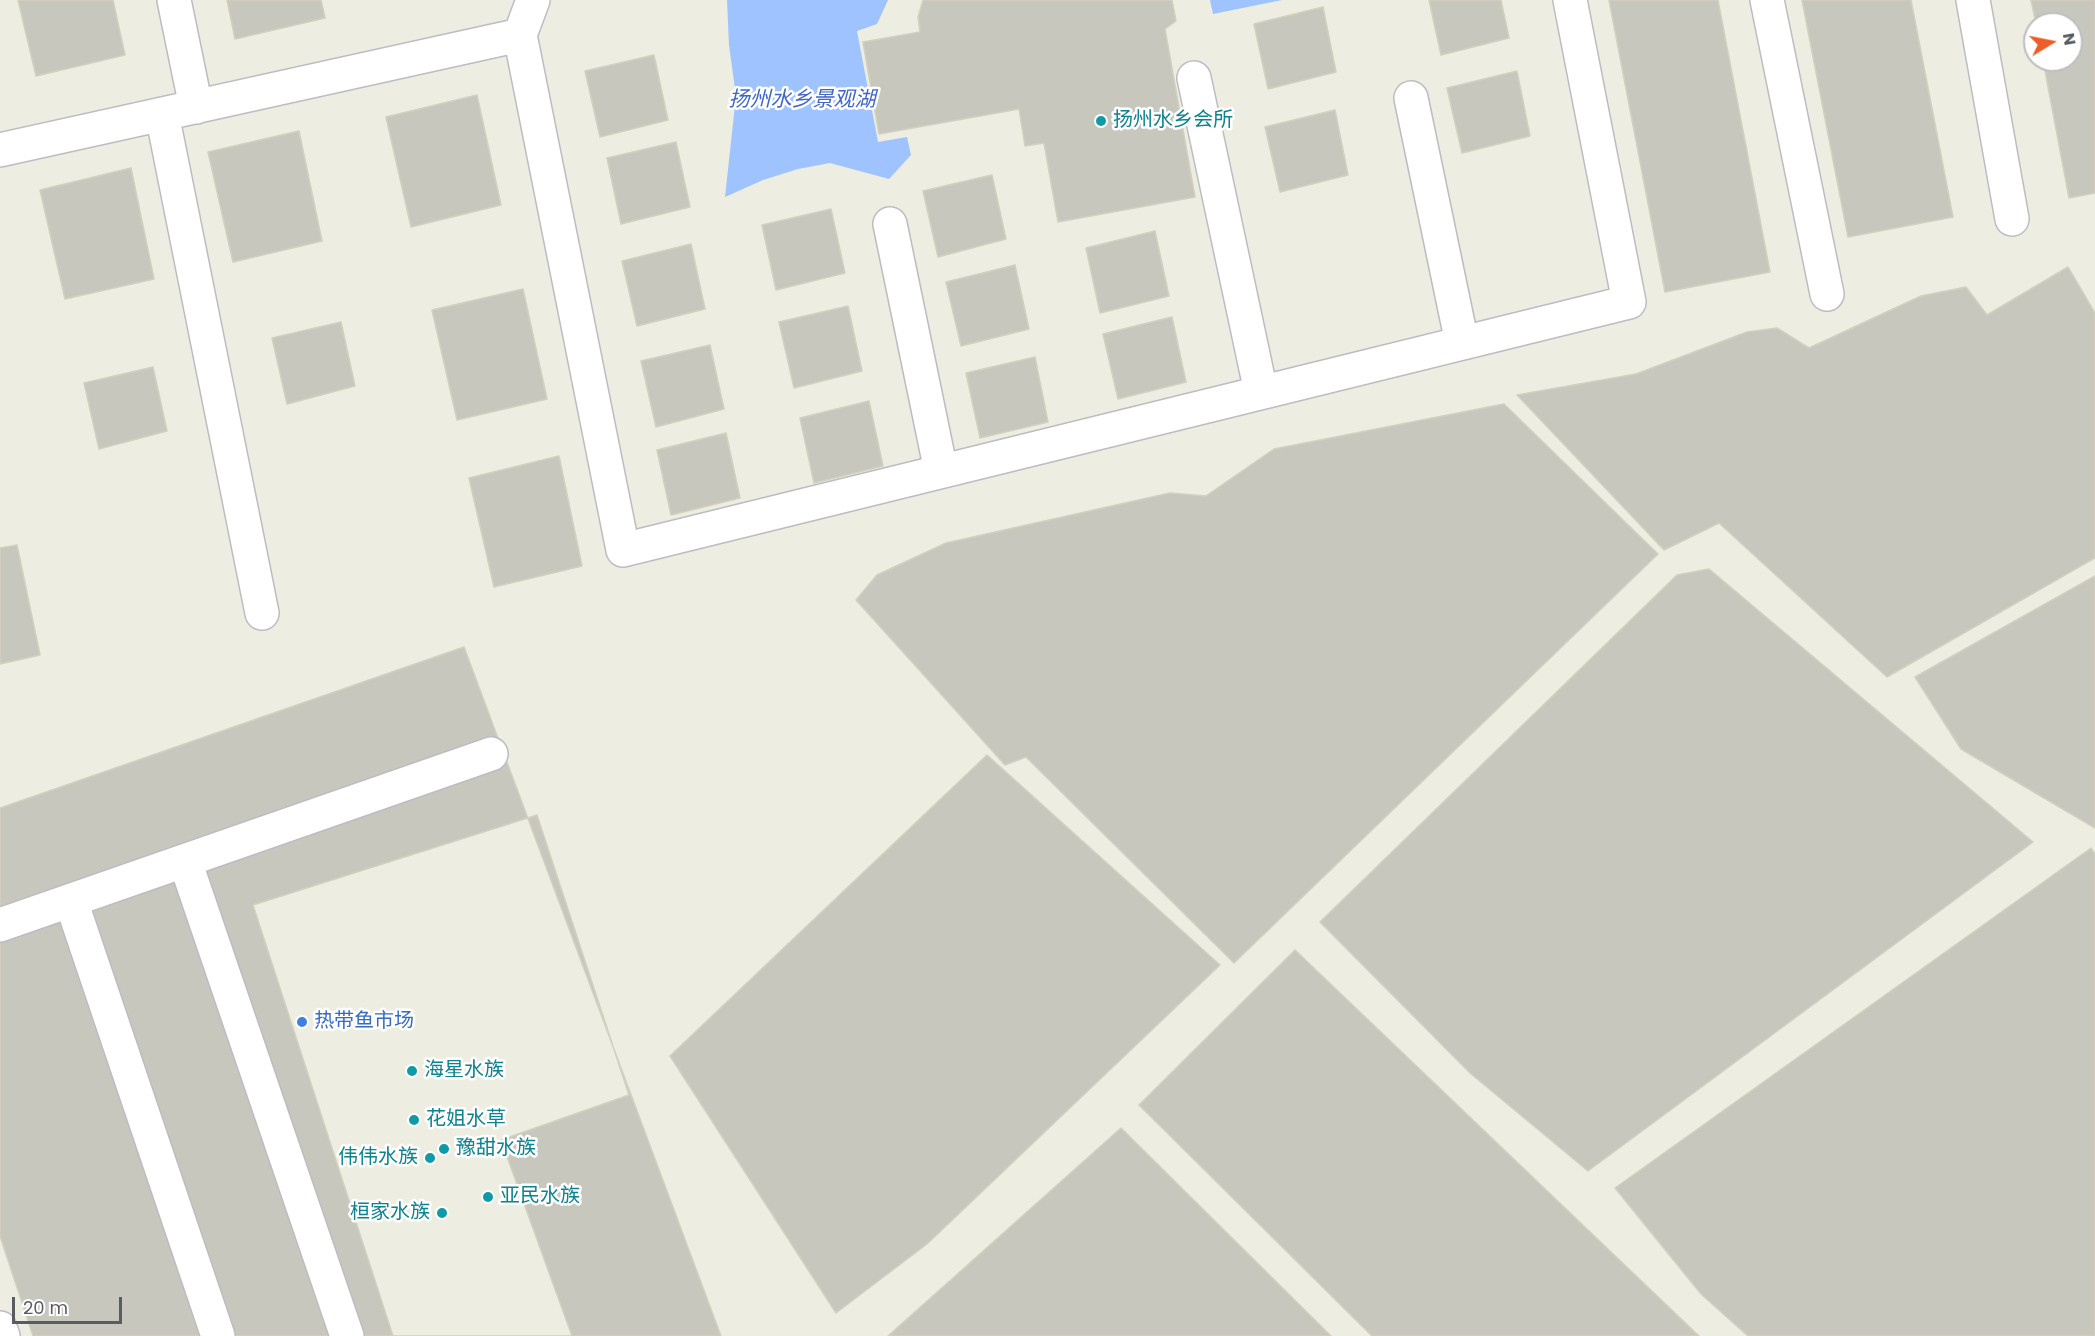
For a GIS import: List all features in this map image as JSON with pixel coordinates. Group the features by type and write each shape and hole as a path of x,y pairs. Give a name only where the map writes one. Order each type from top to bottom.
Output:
{"street":[{"path":"174,0 196,106"},
{"path":"533,0 520,35 623,550 1629,302 1570,0"},
{"path":"1767,0 1827,294"},
{"path":"1973,0 2012,219"},
{"path":"0,150 520,35"},
{"path":"1194,78 1261,392"},
{"path":"1411,98 1462,343"},
{"path":"162,114 262,613"},
{"path":"890,224 941,471"},
{"path":"0,925 491,754"},
{"path":"185,861 347,1336"},
{"path":"71,901 218,1336"},
{"path":"0,1328 3,1336"}],"water":[{"name":"扬州水乡景观湖","path":"727,0 888,0 877,24 857,31 878,142 907,137 911,155 889,179 830,163 798,169 763,180 725,197 736,96 729,45"},
{"path":"1210,0 1282,0 1213,14"}],"building":[{"path":"18,0 113,0 125,55 36,76"},
{"path":"227,0 321,0 325,18 235,39"},
{"name":"扬州水乡会所","path":"923,0 1172,0 1176,21 1165,29 1195,197 1058,222 1044,143 1025,146 1019,109 879,134 863,42 920,32 918,17"},
{"path":"1429,0 1501,0 1509,38 1441,55"},
{"path":"1609,0 1718,0 1770,272 1665,292"},
{"path":"1802,0 1911,0 1953,217 1848,237"},
{"path":"2031,0 2095,0 2095,193 2069,198 2045,72 2083,72 2083,12 2034,12"},
{"path":"1323,7 1336,72 1268,89 1254,24"},
{"path":"654,55 668,120 600,137 585,71"},
{"path":"1517,71 1530,136 1462,153 1447,88"},
{"path":"477,95 501,205 411,227 386,117"},
{"path":"1335,110 1348,175 1280,192 1265,127"},
{"path":"299,131 322,241 233,262 208,152"},
{"path":"676,142 690,207 621,224 607,158"},
{"path":"131,168 154,279 65,299 40,190"},
{"path":"992,175 1006,239 938,257 923,191"},
{"path":"831,209 845,273 776,290 762,225"},
{"path":"1155,231 1169,296 1100,313 1086,248"},
{"path":"691,244 705,309 637,326 622,261"},
{"path":"1015,265 1029,329 961,346 946,282"},
{"path":"2068,267 2095,313 2095,558 1887,677 1719,523 1664,550 1517,395 1636,374 1747,332 1777,328 1809,348 1921,296 1966,287 1987,315"},
{"path":"523,289 547,399 457,420 432,310"},
{"path":"848,306 862,371 794,388 779,322"},
{"path":"1172,317 1186,382 1118,399 1103,334"},
{"path":"341,322 355,386 287,404 272,338"},
{"path":"710,345 724,409 656,427 641,361"},
{"path":"1035,357 1048,422 980,438 966,373"},
{"path":"153,367 167,431 99,449 84,383"},
{"path":"869,401 883,466 814,483 800,418"},
{"path":"1504,404 1658,554 1234,963 1026,757 1005,765 856,600 877,575 946,543 1170,493 1206,496 1274,449"},
{"path":"726,433 740,498 671,515 657,450"},
{"path":"559,456 582,566 494,587 469,478"},
{"path":"17,545 40,655 0,664 0,548"},
{"path":"1709,569 2033,842 1588,1171 1470,1073 1320,922 1677,575"},
{"path":"2095,576 2095,828 1961,749 1915,677"},
{"name":"热带鱼市场","path":"464,647 721,1336 33,1336 0,1236 0,808"},
{"path":"987,755 1220,965 927,1244 836,1313 670,1056"},
{"path":"537,815 629,1095 501,1140 572,1336 393,1336 253,905"},
{"path":"2091,848 2095,854 2095,1336 1748,1336 1701,1294 1615,1188"},
{"path":"1295,950 1699,1336 1372,1336 1139,1105"},
{"path":"1121,1128 1331,1336 888,1336"}],"place":[{"name":"扬州水乡会所","path":"1101,121"},
{"name":"热带鱼市场","path":"302,1022"},
{"name":"海星水族","path":"412,1071"},
{"name":"花姐水草","path":"414,1120"},
{"name":"豫甜水族","path":"444,1149"},
{"name":"伟伟水族","path":"430,1158"},
{"name":"亚民水族","path":"488,1197"},
{"name":"桓家水族","path":"442,1213"}]}
